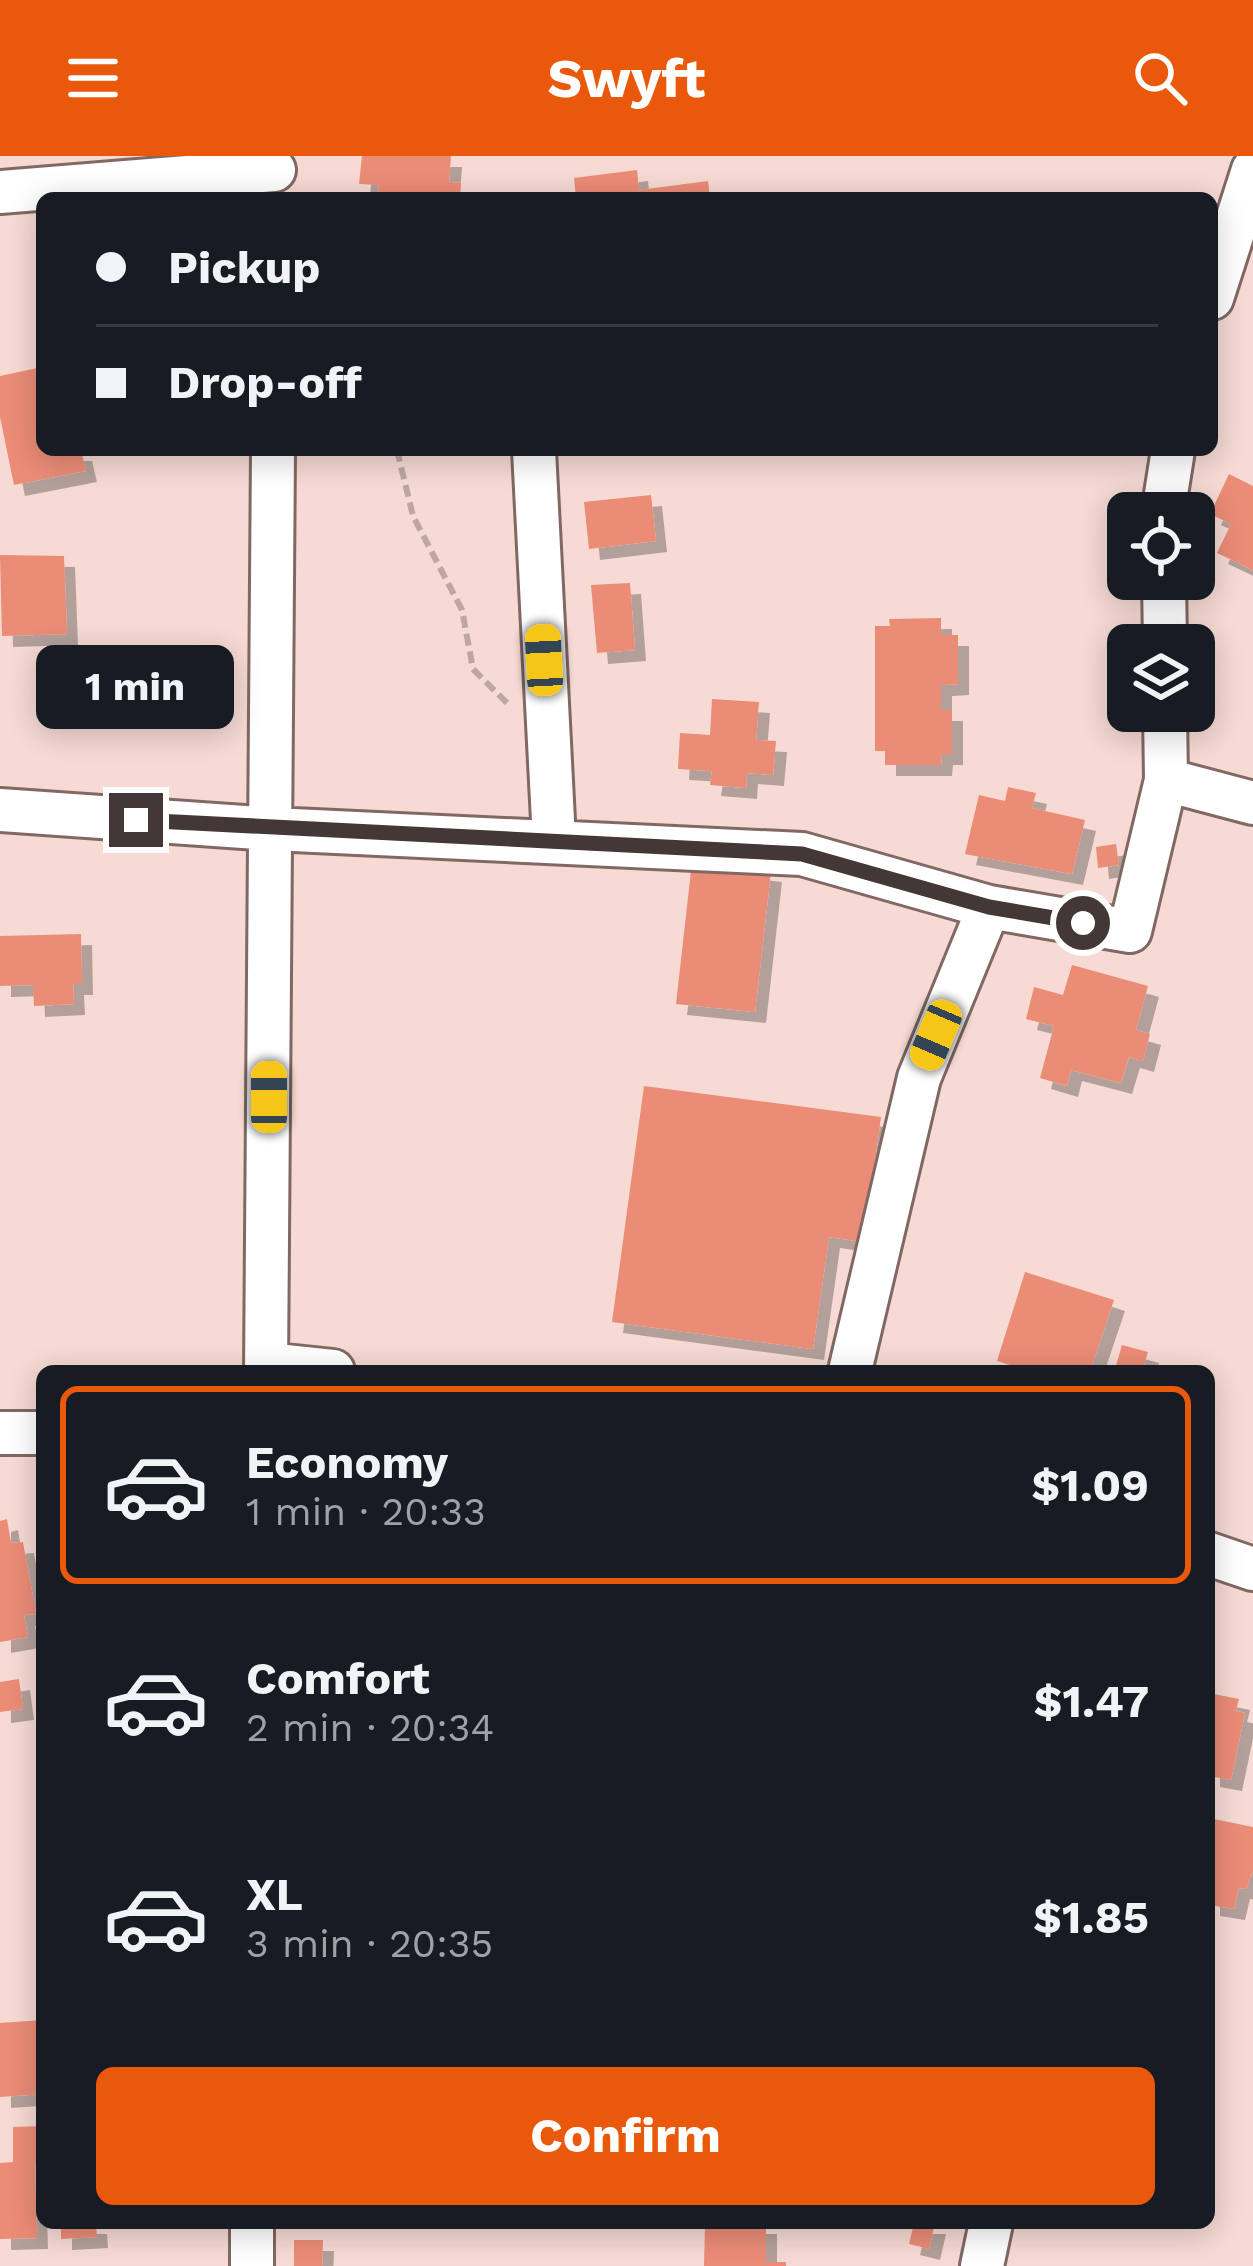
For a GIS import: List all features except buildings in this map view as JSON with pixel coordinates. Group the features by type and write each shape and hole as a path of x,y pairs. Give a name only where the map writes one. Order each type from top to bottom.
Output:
{"street":[{"path":"1218,279 1253,170"},
{"path":"0,191 274,175"},
{"path":"266,1365 274,456"},
{"path":"534,456 554,840"},
{"path":"1166,492 1172,456"},
{"path":"0,811 802,854 989,907 1130,931 1166,780 1165,732"},
{"path":"1166,780 1253,803"},
{"path":"851,1365 919,1078 989,907"},
{"path":"0,1433 36,1433"},
{"path":"1215,1556 1253,1569"},
{"path":"252,2229 252,2266"},
{"path":"982,2266 990,2229"}],"path":[{"path":"399,456 413,516 462,610 473,669 549,744"}],"route":[{"path":"136,820 802,854 989,907 1083,923"}]}
